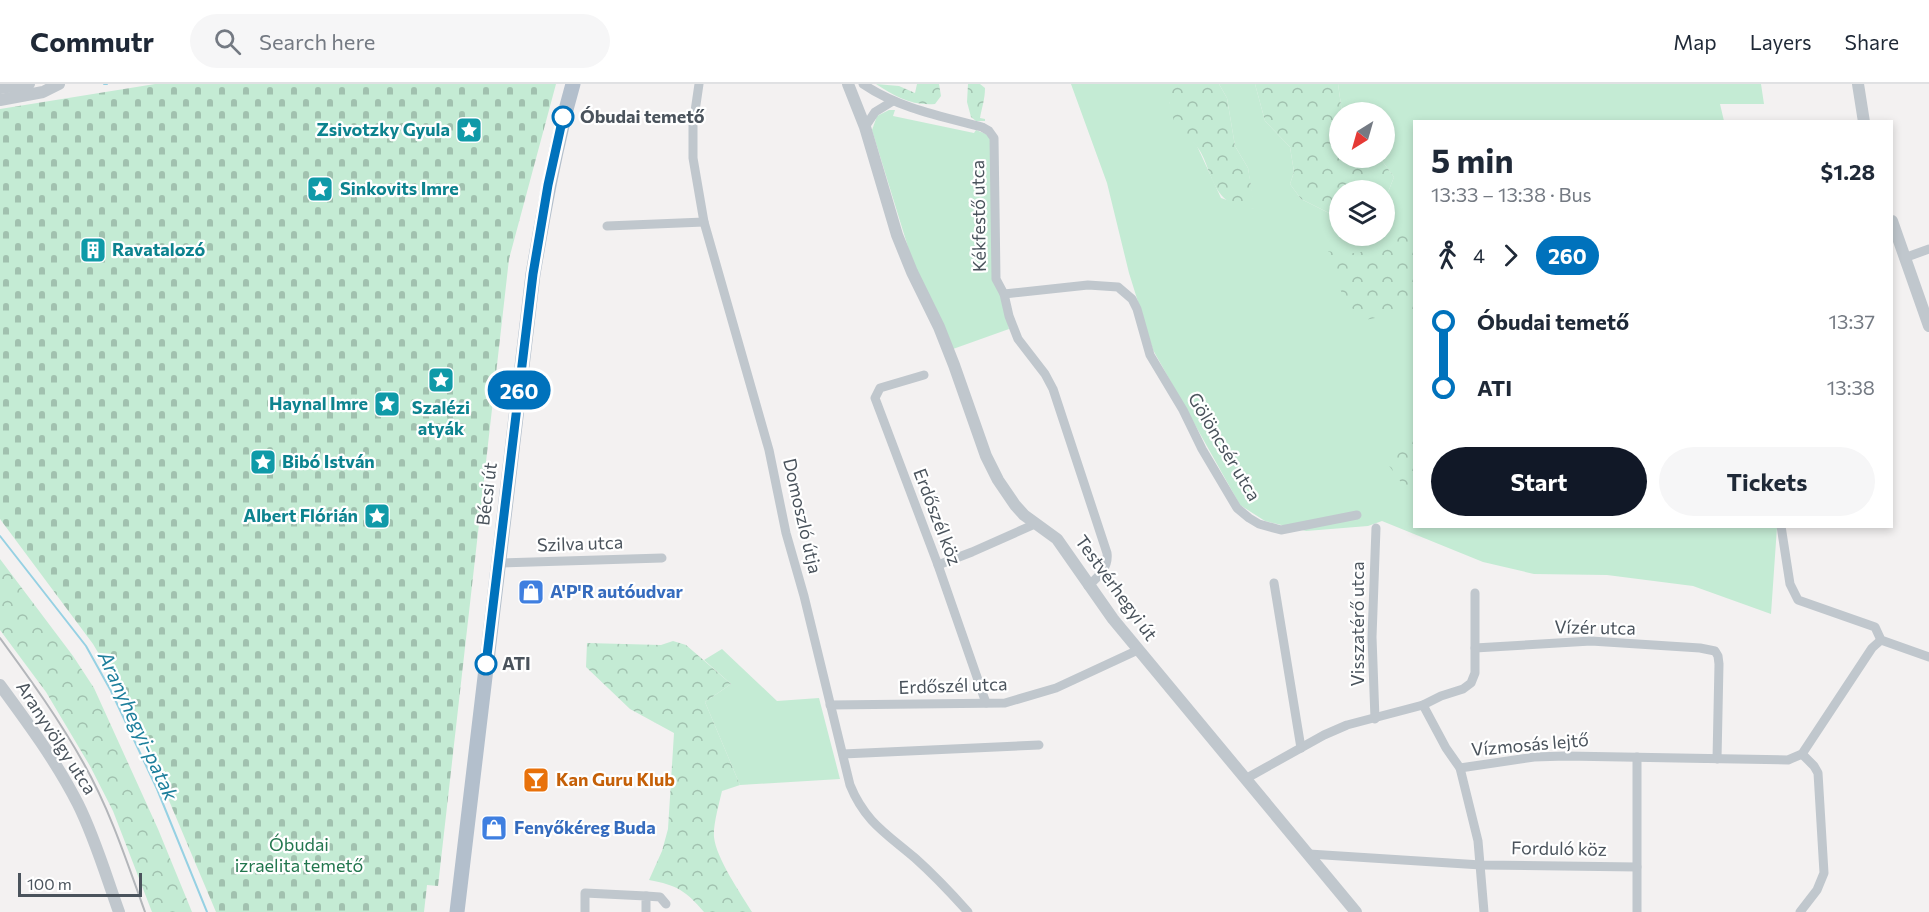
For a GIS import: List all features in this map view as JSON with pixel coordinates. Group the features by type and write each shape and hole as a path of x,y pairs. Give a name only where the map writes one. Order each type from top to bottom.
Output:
{"main road":[{"name":"Bécsi út","path":"457,912 533,274 548,185 559,133 573,84"}],"street":[{"path":"0,88 29,84"},
{"path":"0,100 43,92 59,84"},
{"name":"Domoszló útja","path":"699,84 693,125 693,158 704,222 769,450 786,533 804,596 850,785 869,819 925,867 968,912"},
{"name":"Testvérhegyi út","path":"848,84 865,127 897,235 954,364 986,456 1015,505 1035,524 1057,539 1074,560 1088,586 1097,594 1138,650 1247,778 1356,912"},
{"name":"Kékfestő utca","path":"862,84 893,101 982,127 991,134 995,142 995,274 1004,294 1018,339 1045,374 1057,399 1107,554 1108,562 1088,586"},
{"path":"1858,84 1864,120"},
{"path":"865,127 875,112 893,101"},
{"path":"606,226 704,222"},
{"path":"1893,224 1929,326"},
{"path":"1904,258 1929,249"},
{"name":"Gölöncsér utca","path":"1004,294 1105,284 1118,286 1125,291 1137,309 1150,355 1237,508 1259,524 1281,530 1357,515"},
{"name":"Erdőszél köz","path":"924,375 880,388 875,398 938,565 986,703"},
{"path":"938,565 1035,524"},
{"name":"Visszatérő utca","path":"1375,719 1372,637 1376,528"},
{"path":"1781,528 1790,584 1798,600 1875,627 1881,640 1929,657"},
{"name":"Szilva utca","path":"499,563 662,558"},
{"path":"1274,582 1301,748"},
{"path":"1247,778 1347,725 1423,705 1463,689 1471,683 1475,673 1475,593"},
{"path":"1800,912 1817,890 1824,873 1818,773 1802,754 1872,648 1881,640"},
{"name":"Vízér utca","path":"1475,648 1591,641 1700,648 1714,651 1719,664 1717,759"},
{"name":"Erdőszél utca","path":"830,705 1016,701 1048,691 1138,650"},
{"name":"Aranyvölgy utca","path":"0,685 44,745 71,790 90,831 119,912"},
{"path":"1423,705 1446,748 1460,768"},
{"path":"843,754 1039,745"},
{"name":"Vízmosás lejtő","path":"1484,912 1476,832 1460,768 1566,756 1788,760 1802,754"},
{"path":"1637,757 1637,912"},
{"path":"1309,854 1481,865"},
{"name":"Forduló köz","path":"1481,865 1637,867"},
{"path":"585,912 585,893 660,897 666,904"},
{"path":"646,896 646,912"}],"green space":[{"name":"Óbudai temető","path":"155,84 556,84 509,259 438,886 427,885 424,912 216,912 127,701 93,644 0,519 0,109"},
{"path":"876,84 899,86 915,93 917,84 939,84 941,96 935,104 911,102"},
{"path":"968,84 980,84 985,88 980,118 985,121 976,121 971,117 967,102"},
{"path":"1071,84 1169,84 1169,102 1189,138 1197,146 1221,198 1254,209 1248,168 1235,146 1227,98 1219,84 1255,84 1265,121 1290,147 1294,172 1290,184 1301,199 1329,213 1329,246 1395,246 1395,180 1393,180 1394,177 1387,168 1395,168 1395,102 1341,102 1338,84 1761,84 1764,104 1720,104 1724,120 1413,120 1413,528 1777,528 1771,614 1693,586 1607,575 1534,574 1483,562 1382,521 1368,526 1306,531 1265,521 1240,505 1153,350 1129,273 1107,183"},
{"path":"1169,84 1219,84 1227,98 1235,146 1248,168 1255,209 1236,206 1224,198 1216,187 1199,150 1191,141 1178,136 1169,102"},
{"path":"1255,84 1338,84 1341,102 1329,102 1329,168 1387,168 1394,177 1393,180 1329,180 1329,213 1301,199 1290,184 1294,172 1290,147 1265,121"},
{"path":"889,110 895,110 893,116 974,133 976,130 991,138 1001,293 1009,329 953,349 916,273 872,130 877,116"},
{"path":"1413,231 1413,313 1365,320 1351,306 1340,289 1328,251 1363,252 1380,246 1395,246 1395,238"},
{"path":"1413,431 1413,494 1403,485 1385,460 1387,448"},
{"path":"1519,528 1550,528 1542,542"},
{"path":"0,559 73,656 94,688 158,829 192,912 152,912 113,811 90,766 46,692 0,630"},
{"path":"673,641 686,645 731,684 705,702 740,785 722,791 714,837 724,865 752,912 704,912 680,890 649,880 662,851 668,829 674,733 630,709 586,667 587,643 661,645"},
{"path":"722,649 777,701 819,698 840,779 740,785 705,702 731,684 704,660"}],"waterway":[{"name":"Aranyhegyi-patak","path":"0,536 86,646 111,691 157,789 207,912"}],"railway":[{"path":"0,638 54,715 93,782 118,836 145,912"}],"bus line":[{"name":"260","path":"486,664 533,274 548,185 563,117"}],"place":[{"name":"Óbudai temető","path":"563,117"},
{"name":"Zsivotzky Gyula","path":"469,130"},
{"name":"Sinkovits Imre","path":"320,189"},
{"name":"Ravatalozó","path":"93,250"},
{"name":"Szalézi atyák","path":"441,380"},
{"name":"Haynal Imre","path":"387,404"},
{"name":"Bibó István","path":"263,462"},
{"name":"Albert Flórián","path":"377,516"},
{"name":"A'P'R autóudvar","path":"531,592"},
{"name":"ATI","path":"486,664"},
{"name":"Kan Guru Klub","path":"536,780"},
{"name":"Fenyőkéreg Buda","path":"494,828"}],"park label":[{"name":"Óbudai izraelita temető","path":"299,855"}]}
